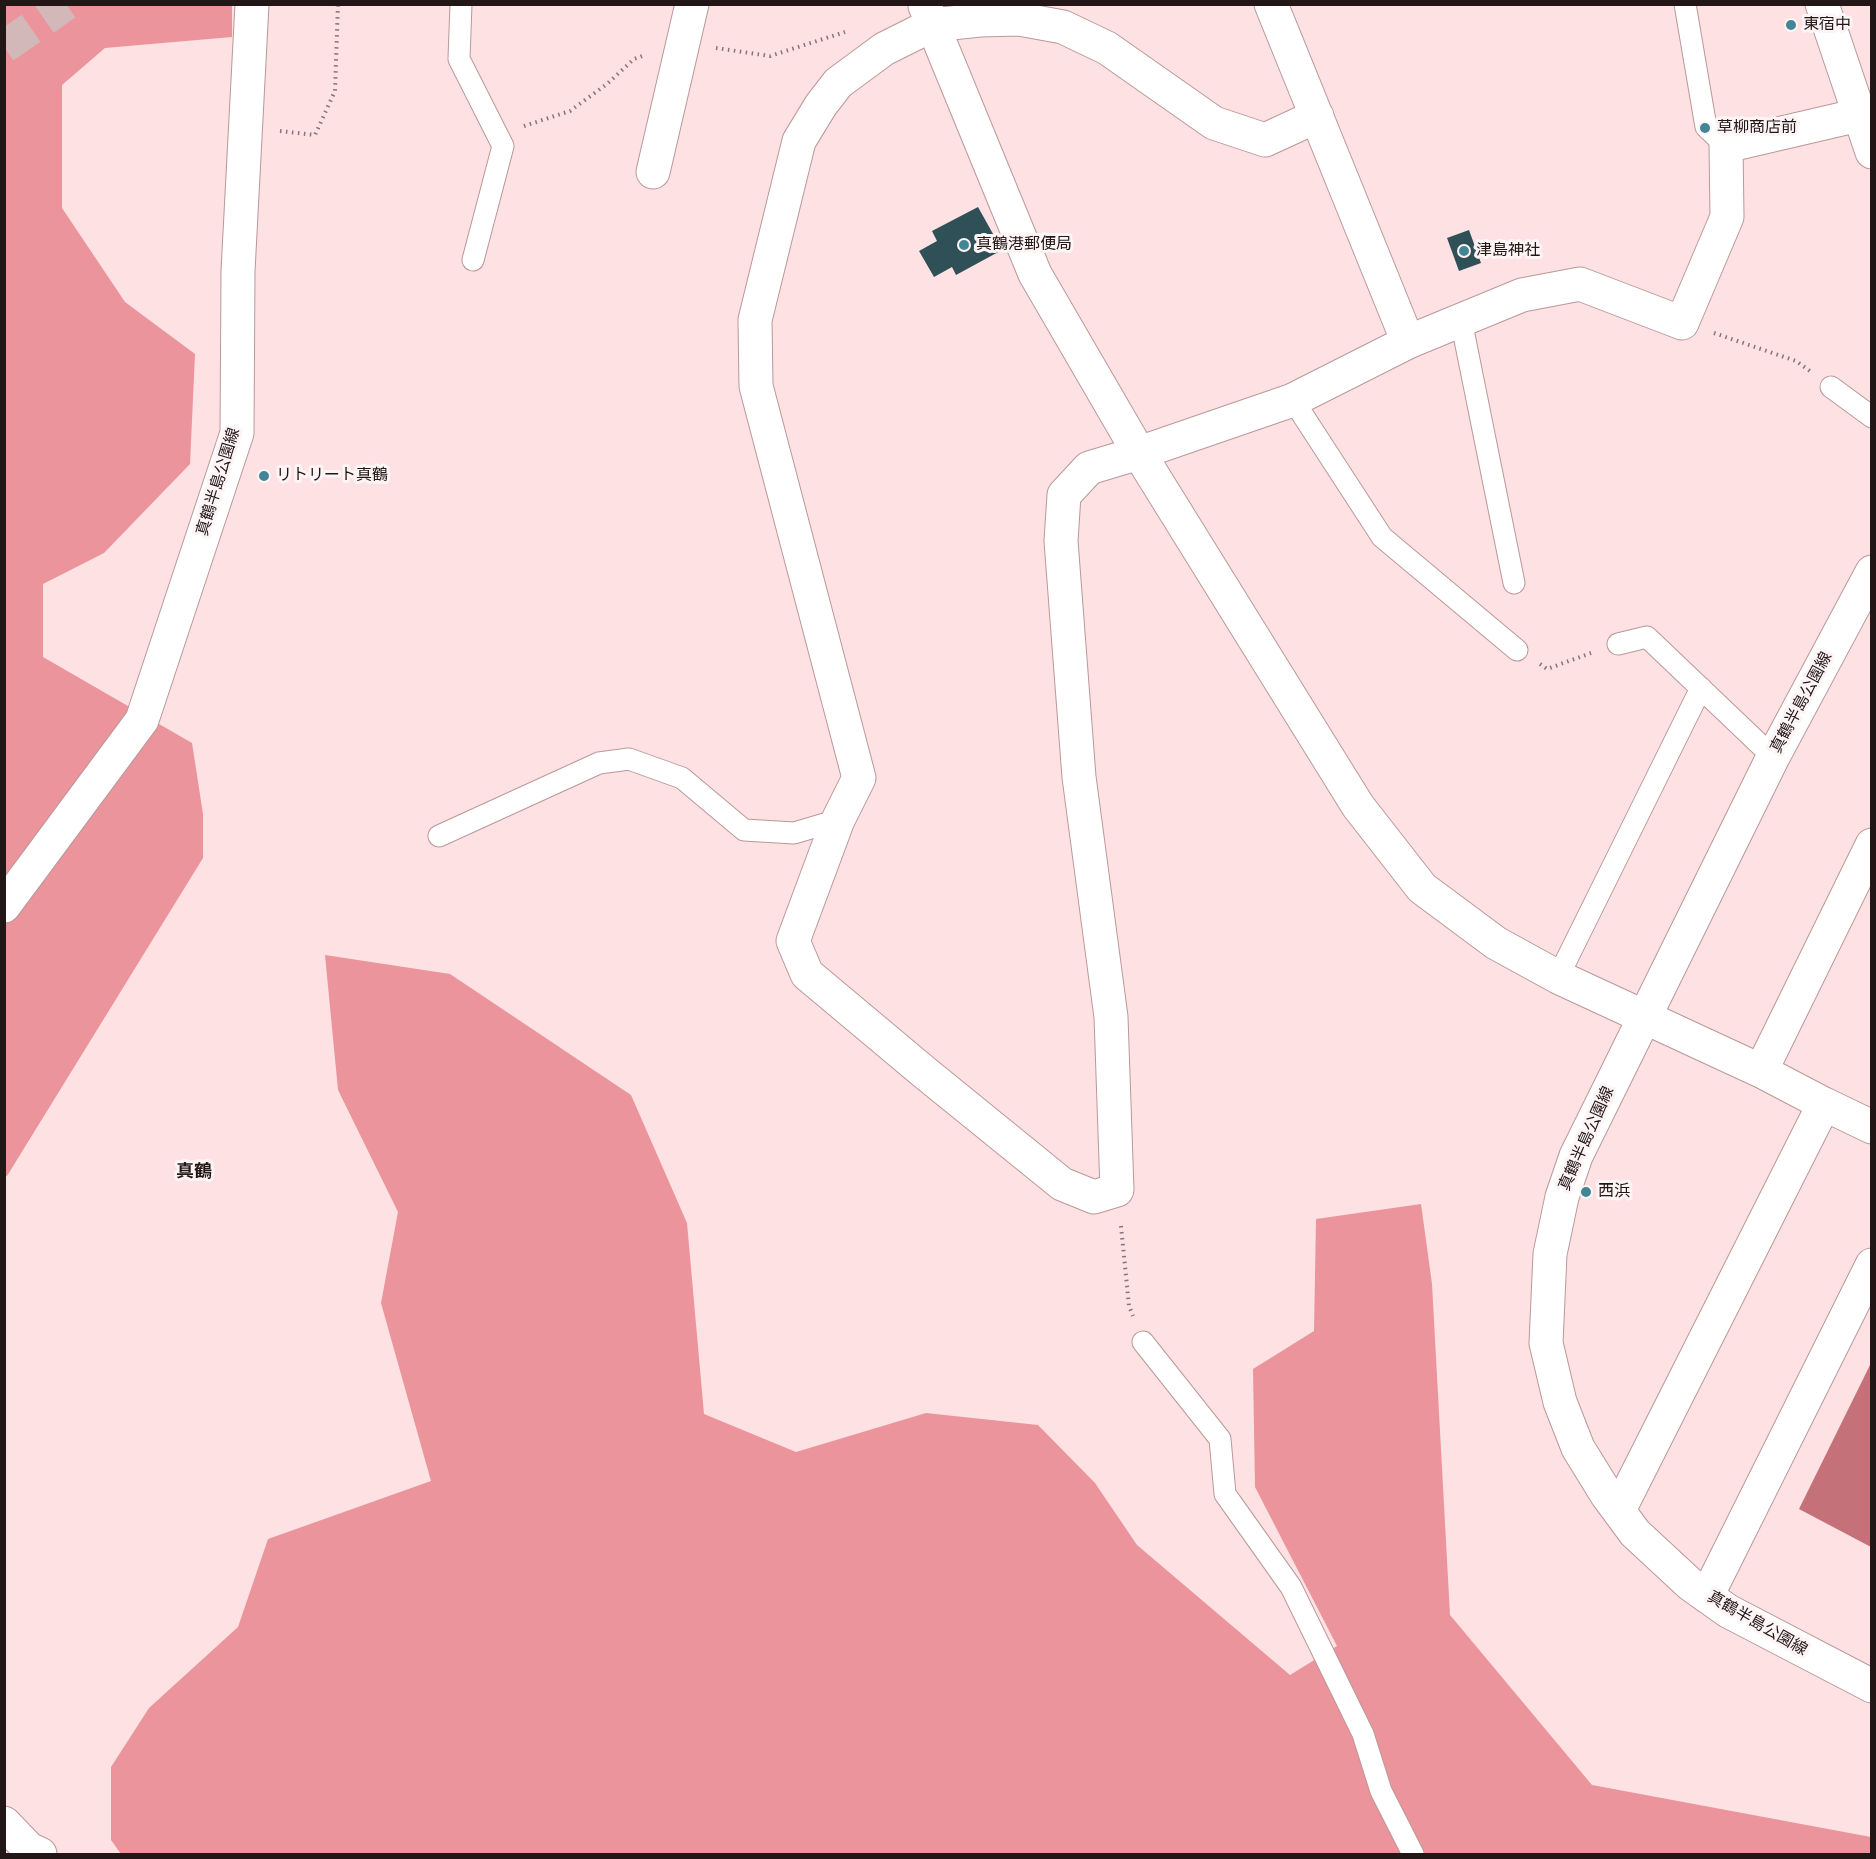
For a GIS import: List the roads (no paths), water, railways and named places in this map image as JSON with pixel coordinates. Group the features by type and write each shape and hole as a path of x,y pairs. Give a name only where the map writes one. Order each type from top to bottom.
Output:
{"street":[{"name":"真鶴半島公園線","path":"4,906 142,720 237,433 238,271 252,4"},
{"path":"652,172 692,4"},
{"path":"1270,4 1408,342"},
{"path":"1822,4 1865,113 1872,152"},
{"path":"1317,116 1265,140 1214,123 1107,48 1063,27 1019,19 980,20 928,15 838,83 820,105 799,141 755,320 756,386 859,778 838,819 793,942 807,974 1062,1184 1094,1197 1117,1190 1111,1017 1079,777 1061,541 1064,495 1089,468 1293,400 1408,342 1522,295 1580,284 1682,323 1727,217 1726,146 1865,113"},
{"path":"928,15 1035,274 1139,453 1358,806 1422,888 1496,943 1558,977 1761,1071 1872,1127"},
{"name":"真鶴半島公園線","path":"1872,572 1773,757 1576,1156 1565,1187 1550,1254 1546,1343 1560,1402 1578,1448 1607,1495 1635,1533 1690,1584 1728,1611 1872,1686"},
{"path":"1761,1071 1872,845"},
{"path":"1619,1510 1824,1104"},
{"path":"1707,1596 1872,1265"},
{"path":"4,1822 29,1849 40,1854"}],"lane":[{"path":"460,4 459,59 503,146 473,260"},
{"path":"1685,4 1706,127 1726,146"},
{"path":"1461,320 1515,583"},
{"path":"1831,387 1872,417"},
{"path":"1293,400 1382,537 1517,650"},
{"path":"1618,644 1647,636 1773,757"},
{"path":"1558,977 1701,688"},
{"path":"439,836 599,763 630,759 682,778 744,830 794,833 838,819"},
{"path":"1143,1342 1220,1439 1225,1494 1291,1587 1363,1734 1381,1791 1413,1854"}],"tunnel":[{"path":"4,47 66,4"}],"place":[{"name":"東宿中","path":"1791,25"},
{"name":"草柳商店前","path":"1705,128"},
{"name":"真鶴港郵便局","path":"964,245"},
{"name":"津島神社","path":"1464,251"},
{"name":"リトリート真鶴","path":"264,476"},
{"name":"西浜","path":"1586,1192"}],"district":[{"name":"真鶴","path":"194,1172"}]}
